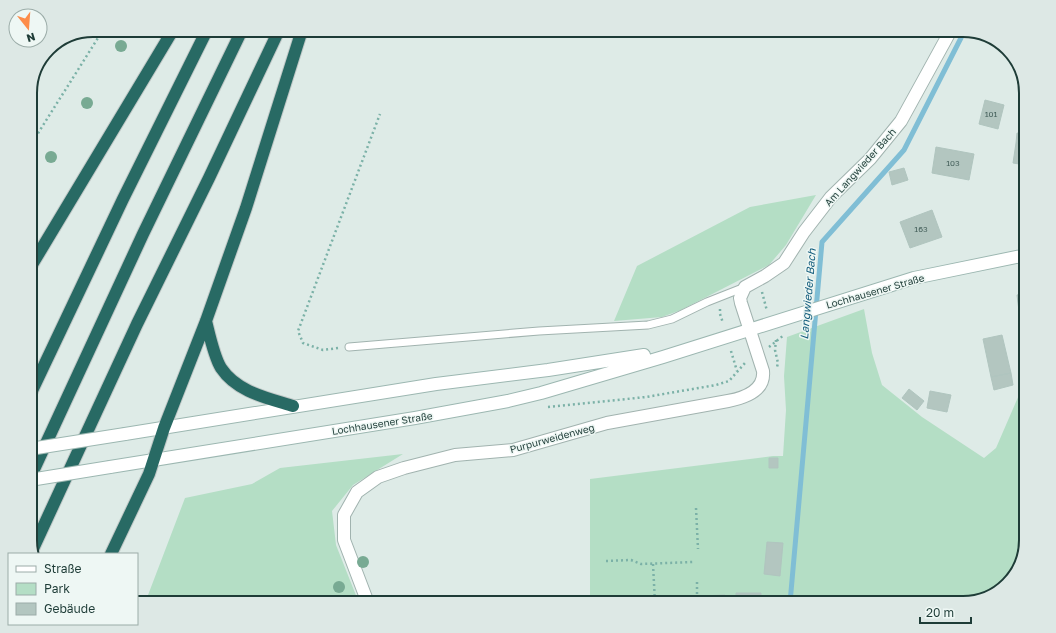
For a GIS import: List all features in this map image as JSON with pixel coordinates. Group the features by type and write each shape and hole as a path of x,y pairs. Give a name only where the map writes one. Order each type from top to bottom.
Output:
{"highway":[{"path":"37,256 169,37"},
{"path":"37,380 123,199 204,37"},
{"path":"37,464 143,234 239,37"},
{"path":"37,540 137,324 276,37"},
{"path":"111,553 154,460 164,428 206,321 246,208 300,37"},
{"path":"206,321 220,367 232,381 252,393 293,406"}],"main road":[{"name":"Am Langwieder Bach","path":"745,287 769,274 784,263 804,232 830,197 870,159 901,121 947,37"},
{"name":"Lochhausener Straße","path":"37,448 436,384 596,363 656,353 750,330 914,278 1019,256"},
{"path":"745,287 740,298 750,330"},
{"name":"Purpurweidenweg","path":"365,596 344,540 344,515 356,492 378,477 404,468 455,455 513,450 606,423 736,399 753,392 762,382 764,371 750,330"},
{"name":"Lochhausener Straße","path":"37,478 415,418 508,401 541,393 727,336"}],"lane":[{"path":"349,347 539,331 648,325 672,319 707,302 745,287"}],"path":[{"path":"37,135 99,37"},
{"path":"349,347 323,350 303,343 298,332 380,114"},
{"path":"726,383 732,379 740,367 788,332"},
{"path":"696,508 698,549"},
{"path":"606,561 631,560 641,564 693,562"},
{"path":"653,564 655,596"},
{"path":"696,582 697,596"}],"green space":[{"path":"816,195 786,245 769,265 681,310 662,317 614,321 637,266 750,207"},
{"path":"864,309 872,353 882,385 922,417 984,458 996,448 1019,395 1019,547 1012,568 1003,580 991,589 970,596 578,596 590,595 590,479 783,456 786,410 784,376 787,337"},
{"path":"403,454 353,485 332,511 336,545 356,596 148,596 185,498 252,484 280,468"}],"building":[{"path":"985,100 1004,105 998,129 979,124"},
{"path":"1017,133 1019,133 1019,143 1016,143"},
{"path":"1016,143 1019,143 1019,164 1013,163"},
{"path":"936,147 974,154 969,180 932,173"},
{"path":"904,168 908,180 892,185 889,172"},
{"path":"932,210 942,237 910,248 900,222"},
{"path":"1019,294 1019,311 1017,295"},
{"path":"1002,335 1011,373 991,377 983,339"},
{"path":"1011,373 1013,385 994,390 991,377"},
{"path":"909,389 924,401 917,410 902,398"},
{"path":"930,391 951,395 947,412 927,408"},
{"path":"769,458 778,458 778,468 769,468"},
{"path":"767,542 783,543 780,576 764,574"},
{"path":"736,593 761,593 761,596 736,596"},
{"path":"725,595 725,596 701,596"}],"waterway":[{"name":"Langwieder Bach","path":"791,596 822,242 904,150 961,37"}]}
